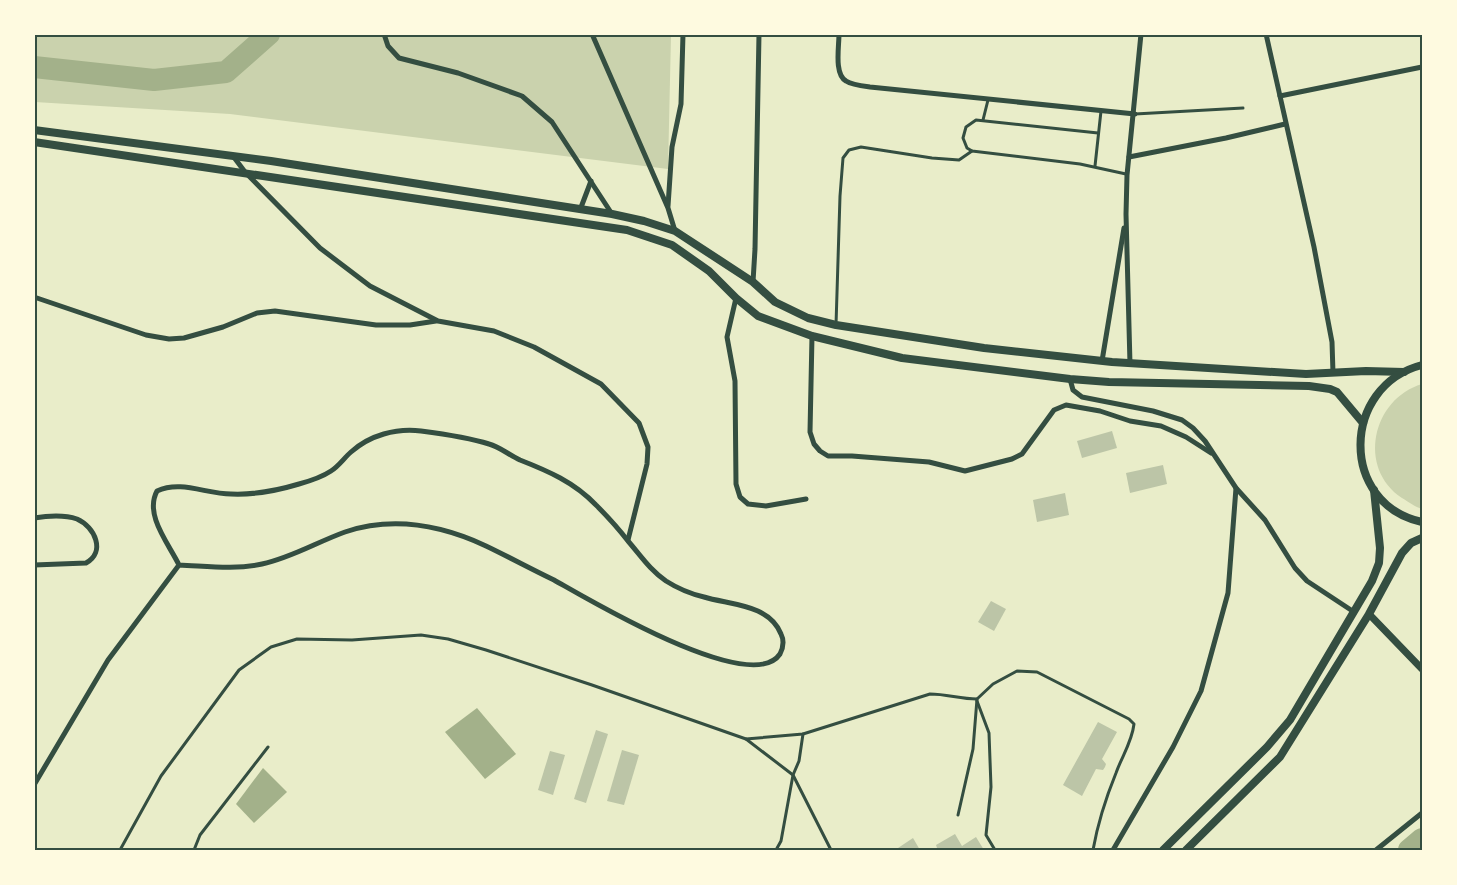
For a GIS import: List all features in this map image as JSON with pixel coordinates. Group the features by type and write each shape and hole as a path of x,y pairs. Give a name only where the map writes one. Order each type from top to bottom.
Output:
{"main road":[{"path":"34,130 233,156 612,214 644,221 675,231 753,282 774,302 808,318 836,325 984,348 1130,364 1306,374 1404,372"},
{"path":"34,142 627,230 672,245 709,272 758,316 812,336 902,358 1070,379 1309,386 1330,389 1344,399 1363,423"},
{"path":"1422,366 1404,372 1378,393 1363,423 1360,453 1367,478 1374,489 1398,513 1422,522"},
{"path":"1163,850 1267,747 1290,720 1354,612 1372,581 1379,563 1380,548 1374,489"},
{"path":"1186,850 1280,757 1369,614 1402,553 1411,543 1422,538"}],"street":[{"path":"384,34 388,46 399,58 458,73 522,96 552,122 612,214"},
{"path":"592,34 668,208 675,231"},
{"path":"668,208 672,147 681,104 683,34"},
{"path":"753,282 756,249 759,34"},
{"path":"839,34 839,66 844,80 870,87 1135,114"},
{"path":"1130,364 1127,175 1135,114 1141,34"},
{"path":"1266,34 1314,247 1332,342 1333,373"},
{"path":"1280,96 1422,67"},
{"path":"1129,157 1285,124"},
{"path":"233,156 245,172 320,248 370,286 438,321 495,331 534,347 602,384 639,423 648,447 647,464 628,540"},
{"path":"580,210 591,182"},
{"path":"1102,361 1126,214"},
{"path":"34,297 146,335 169,339 184,338 223,327 257,313 275,311 376,325 410,325 438,321"},
{"path":"736,298 727,337 735,381 736,484 740,497 748,504 766,506 806,499"},
{"path":"812,336 810,432 814,444 828,456 929,462 965,471 1023,454 1054,410 1066,405 1100,411 1130,421 1161,426 1186,437 1211,453"},
{"path":"1070,379 1073,390 1082,397 1153,411 1182,420 1193,428 1205,441 1236,488 1265,520 1295,568 1307,581 1354,612"},
{"path":"416,430 492,445 569,481 594,502 652,571 670,584 701,597 747,607 763,613 774,622 784,640 780,654 767,664 744,665 721,660 685,647 611,613 484,545 440,528 408,523 383,524 348,531 263,564 240,568 179,566 163,536 153,510 152,504 157,491 165,487 177,486 231,494 298,484 333,470 352,451 388,431 416,430"},
{"path":"1113,850 1173,747 1201,691 1228,593 1236,488"},
{"path":"34,518 78,519 90,530 98,542 97,553 93,560 87,563 34,565"},
{"path":"34,785 108,660 179,566"},
{"path":"1369,614 1422,669"},
{"path":"1376,850 1422,813"}],"lane":[{"path":"983,120 988,100"},
{"path":"1135,114 1243,108"},
{"path":"1095,167 1101,111"},
{"path":"1098,133 983,120 972,121 966,127 964,142 972,151 1095,167 1127,175"},
{"path":"836,325 840,196 843,158 849,150 861,147 959,160 972,151"},
{"path":"120,850 161,776 239,670 271,646 297,639 421,635 448,639 592,685 746,739 793,775 831,850"},
{"path":"958,814 973,749 977,699 993,684 1017,671 1037,672 1129,719 1134,724 1132,737 1099,816 1093,850"},
{"path":"746,739 803,734 930,694 948,694 963,699 977,699"},
{"path":"977,699 989,733 992,787 986,835 995,850"},
{"path":"776,850 781,841 788,811 793,775 799,761 803,734"},
{"path":"194,850 200,835 268,747"}],"shaded area":[{"path":"34,35 671,35 668,169 230,114 35,102"},
{"path":"1422,384 1422,509 1402,498 1388,485 1379,470 1375,453 1376,435 1391,404 1405,392"},
{"path":"477,708 516,754 485,779 445,732"},
{"path":"263,768 287,792 254,823 236,804"}],"building":[{"path":"1112,431 1117,448 1082,458 1077,441"},
{"path":"1163,465 1167,484 1130,493 1126,473"},
{"path":"1065,493 1069,515 1037,522 1033,500"},
{"path":"991,601 1006,609 994,631 978,622"},
{"path":"1098,722 1117,732 1102,759 1106,764 1105,767 1103,770 1096,769 1082,796 1063,785"},
{"path":"596,730 608,734 586,803 574,799"},
{"path":"622,750 639,755 624,805 607,801"},
{"path":"550,751 565,755 553,795 538,790"},
{"path":"955,834 962,846 976,837 984,850 933,850 937,848 936,845"},
{"path":"913,838 920,850 895,850"}],"waterway":[{"path":"34,67 154,80 226,72 269,34"},
{"path":"1409,850 1422,839"}]}
